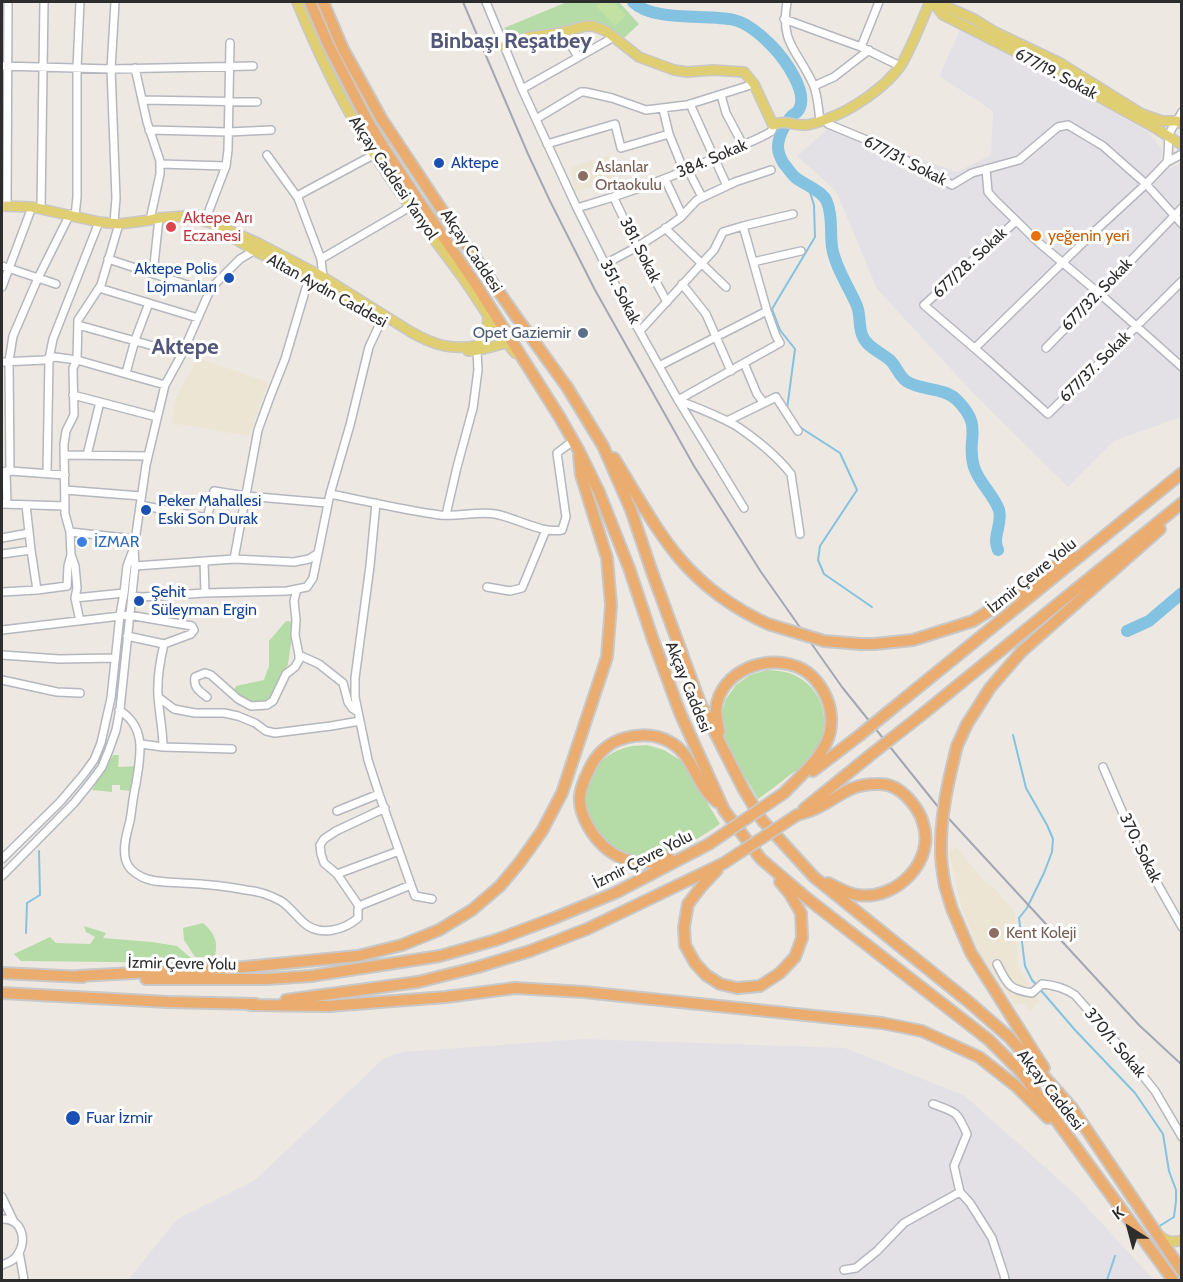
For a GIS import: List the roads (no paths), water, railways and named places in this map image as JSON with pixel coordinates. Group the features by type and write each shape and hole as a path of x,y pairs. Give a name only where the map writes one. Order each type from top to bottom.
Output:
{"highway":[{"name":"Akçay Caddesi","path":"310,2 328,44 384,147 536,378 579,451 621,546 680,713 724,810 761,859 808,899 989,1040 1021,1072 1173,1281"},
{"name":"Akçay Caddesi","path":"323,2 343,49 381,118 446,217 567,387 603,446 631,510 700,703 744,790 762,820 814,877 1010,1038 1072,1108 1182,1271"},
{"path":"603,446 611,453 680,559 707,586 756,619 824,641 874,644 913,640 974,621 1104,536"},
{"path":"78,976 245,967 358,956 402,945 440,930 472,910 500,886 542,831 562,793 606,657 611,605 607,558 581,475 579,451"},
{"name":"İzmir Çevre Yolu","path":"2,973 172,980 311,976 440,956 495,940 615,893 709,843 784,793 860,735 1182,473"},
{"path":"250,1005 418,981 478,967 530,951 586,929 724,863 797,815 840,782 1182,503"},
{"path":"1062,1096 971,953 952,909 945,886 941,855 942,817 947,785 957,746 967,724 990,688 1021,652 1182,511"},
{"path":"744,790 720,733 716,718 719,697 733,677 744,669 758,664 780,663 803,669 810,676 824,693 831,717 828,740 819,757 784,793"},
{"path":"709,843 657,862 635,862 619,857 608,850 594,837 581,810 582,787 590,766 596,756 615,741 636,736 657,737 679,748 707,792 724,810"},
{"path":"797,815 818,808 852,787 879,783 896,788 904,794 915,808 925,830 924,849 915,869 903,883 885,893 856,896 814,877"},
{"path":"724,863 688,904 684,927 685,945 695,963 706,975 720,984 737,988 760,986 780,974 795,957 802,938 801,913 790,894 761,859"},
{"path":"2,993 250,1005 328,1006 446,997 515,988 595,993 882,1023 922,1031 979,1057 1016,1086 1071,1141"}],"main road":[{"name":"Akçay Caddesi Yanyol","path":"297,2 330,75 360,132 410,207 507,343"},
{"path":"504,46 528,37 593,26 614,36 639,57 674,70 744,72 754,84 777,123 805,126 844,111 887,81 900,66 933,2"},
{"name":"677/19. Sokak","path":"933,2 974,19 995,32 1060,63 1142,114 1162,121 1179,123"},
{"name":"677/19. Sokak","path":"933,2 943,15 1033,60 1182,145"},
{"path":"4,206 37,207 117,224 186,216 210,222"},
{"name":"Altan Aydın Caddesi","path":"210,222 323,277 423,346 448,352 477,351 507,343"},
{"name":"Altan Aydın Caddesi","path":"258,247 383,318 442,346 460,348 476,346 488,327 488,316"},
{"path":"507,343 536,378"},
{"path":"1152,1229 1163,1239 1172,1242 1182,1240"}],"street":[{"path":"4,206 5,31 8,2"},
{"path":"2,287 5,268 37,207 44,2"},
{"path":"65,506 4,504 5,362 12,336 38,278 72,215 77,197 77,68 80,2"},
{"path":"80,621 75,598 75,566 71,555 70,532 65,514 64,444 66,431 74,415 73,368 77,360 78,320 99,288 117,224 111,69 115,2"},
{"name":"351. Sokak","path":"486,2 522,89 605,264 678,400 744,507"},
{"path":"787,2 784,19 785,32 814,86 823,120"},
{"path":"861,47 879,2"},
{"path":"784,19 869,50 900,66"},
{"path":"562,32 578,57"},
{"path":"522,89 614,36"},
{"path":"210,222 226,166 230,43"},
{"path":"814,86 834,77 869,50"},
{"path":"5,66 111,69 253,66"},
{"path":"135,68 149,130 160,164 153,274"},
{"path":"536,119 581,92 612,98 646,110 690,104 754,84"},
{"path":"721,94 726,113 743,145"},
{"path":"142,100 257,102"},
{"path":"690,104 727,186"},
{"path":"663,109 669,134 702,197"},
{"path":"1167,162 1171,131 1179,123 1182,112"},
{"name":"677/31. Sokak","path":"823,120 874,142 951,185 972,173 1020,160 1058,127 1068,125 1103,146 1146,184"},
{"name":"384. Sokak","path":"577,208 614,198 665,179 761,138 772,131 777,123"},
{"path":"547,144 615,124 621,148 669,134"},
{"path":"149,130 228,132 271,130"},
{"path":"297,196 375,154"},
{"path":"975,348 1167,162 1182,154"},
{"path":"267,155 297,196 321,259 323,277"},
{"path":"160,164 226,166"},
{"path":"986,169 988,192 1016,221 1062,264 1099,293 1182,367"},
{"path":"605,264 637,247 665,228 702,197 771,171"},
{"path":"665,179 682,215"},
{"path":"1146,184 1182,224"},
{"name":"381. Sokak","path":"614,198 667,302"},
{"path":"321,259 410,207"},
{"name":"677/32. Sokak","path":"1046,348 1182,208"},
{"path":"640,332 714,250 723,232 793,214"},
{"name":"677/28. Sokak","path":"924,305 1016,221"},
{"path":"47,473 49,359 52,339 99,222"},
{"path":"678,400 780,343 766,311 743,226"},
{"path":"665,228 726,287"},
{"path":"240,259 245,241"},
{"path":"2,858 60,802 94,760 111,698 120,615 135,566 134,548 141,496 165,385 182,354 210,288 240,259 258,247"},
{"path":"753,262 801,251"},
{"path":"108,259 209,292"},
{"path":"5,268 56,284"},
{"path":"234,559 258,430 285,359 309,278"},
{"name":"677/37. Sokak","path":"924,305 1048,414 1182,281"},
{"path":"682,285 706,314 731,371"},
{"path":"99,288 198,318"},
{"path":"126,373 149,303"},
{"path":"659,366 766,311"},
{"path":"75,598 258,592 307,587 313,578 327,504 350,425 369,347 383,318"},
{"path":"78,325 182,354"},
{"path":"446,515 473,408 478,370 477,351"},
{"path":"5,362 55,357 77,360 165,385"},
{"path":"744,363 764,403"},
{"path":"73,394 157,417"},
{"path":"727,422 776,397 798,431"},
{"path":"678,400 738,427 785,467 791,474 800,534"},
{"path":"87,455 100,402"},
{"path":"330,494 446,515 494,514 555,532 562,530 566,517 557,453 573,441"},
{"path":"65,455 148,456"},
{"path":"6,471 65,475"},
{"path":"65,490 141,496"},
{"path":"140,505 207,518 214,491 327,504"},
{"path":"376,503 355,678 355,697 368,760 415,896 432,899"},
{"path":"26,505 38,590"},
{"path":"487,587 510,591 522,588 546,530"},
{"path":"70,532 135,539"},
{"path":"2,538 29,533"},
{"path":"2,876 74,803 102,767 109,750 116,730 119,710 129,615 127,566 134,548"},
{"path":"2,554 31,550"},
{"path":"135,566 234,559 294,562 309,559 317,554"},
{"path":"2,592 67,586 71,555"},
{"path":"204,561 205,593"},
{"path":"207,697 197,689 195,676 205,673 211,675 238,699 251,706 267,705 273,701 286,675 295,667 298,660 294,601 297,589"},
{"path":"2,630 129,615 192,626 194,630 191,634 164,644 127,636"},
{"path":"163,747 158,674 164,644"},
{"path":"2,655 59,659 115,658"},
{"path":"299,655 319,664 343,683 348,702 358,712"},
{"path":"2,680 57,692 80,693"},
{"path":"158,697 174,709 238,716 275,733 360,720"},
{"path":"119,710 132,721 141,744 125,855 129,867 143,878 229,887 272,896 313,929 327,931 350,925 358,918 359,906 338,874 324,863 321,845 324,839 336,831 385,808"},
{"path":"141,744 232,749"},
{"name":"370. Sokak","path":"1103,766 1140,853 1182,927"},
{"path":"337,811 379,794"},
{"path":"338,874 399,851"},
{"path":"359,906 411,885"},
{"name":"370/1. Sokak","path":"997,964 1009,985 1017,991 1032,993 1042,984 1052,985 1074,995 1155,1090 1182,1137"},
{"path":"933,1104 955,1111 967,1134 954,1166 960,1192 970,1203 992,1238 1005,1281"},
{"path":"1173,1122 1182,1126"},
{"path":"844,1270 856,1268 877,1251 904,1223 960,1192"},
{"path":"2,1197 13,1220 21,1230 22,1239 19,1252 24,1281"},
{"path":"2,1219 13,1220"},
{"path":"2,1265 9,1263 19,1252"}],"waterway":[{"path":"633,2 642,8 666,15 722,18 739,22 763,37 788,67 799,86 801,105 780,136 778,147 781,158 794,176 818,191 827,202 834,254 857,306 861,333 865,341 890,360 906,381 952,396 970,418 974,467 999,510 996,541 998,550"},
{"path":"787,409 795,349 780,330 772,309 815,237 814,205 808,186"},
{"path":"798,426 840,453 857,490 820,546 818,560 824,574 872,607"},
{"path":"1127,631 1149,621 1182,593"},
{"path":"1013,735 1026,788 1053,839 1052,852 1044,873 1027,908 1019,918 1025,966 1032,980 1075,1030 1135,1093 1163,1134 1169,1171 1176,1190 1176,1201 1174,1217 1158,1227"},
{"path":"26,933 27,903 40,895 39,851"},
{"path":"1107,1280 1115,1256"}],"railway":[{"path":"463,2 528,154 595,290 694,466 761,572 842,687 939,808 1139,1025 1182,1065"}],"place":[{"name":"Aktepe","path":"439,163"},
{"name":"Aslanlar Ortaokulu","path":"583,176"},
{"name":"Aktepe Arı Eczanesi","path":"171,227"},
{"name":"yeğenin yeri","path":"1036,236"},
{"name":"Aktepe Polis Lojmanları","path":"229,278"},
{"name":"Opet Gaziemir","path":"583,333"},
{"name":"Peker Mahallesi Eski Son Durak","path":"146,510"},
{"name":"İZMAR","path":"82,542"},
{"name":"Şehit Süleyman Ergin","path":"139,601"},
{"name":"Kent Koleji","path":"994,933"},
{"name":"Fuar İzmir","path":"73,1118"}],"district":[{"name":"Binbaşı Reşatbey","path":"511,42"},
{"name":"Aktepe","path":"185,348"}]}
